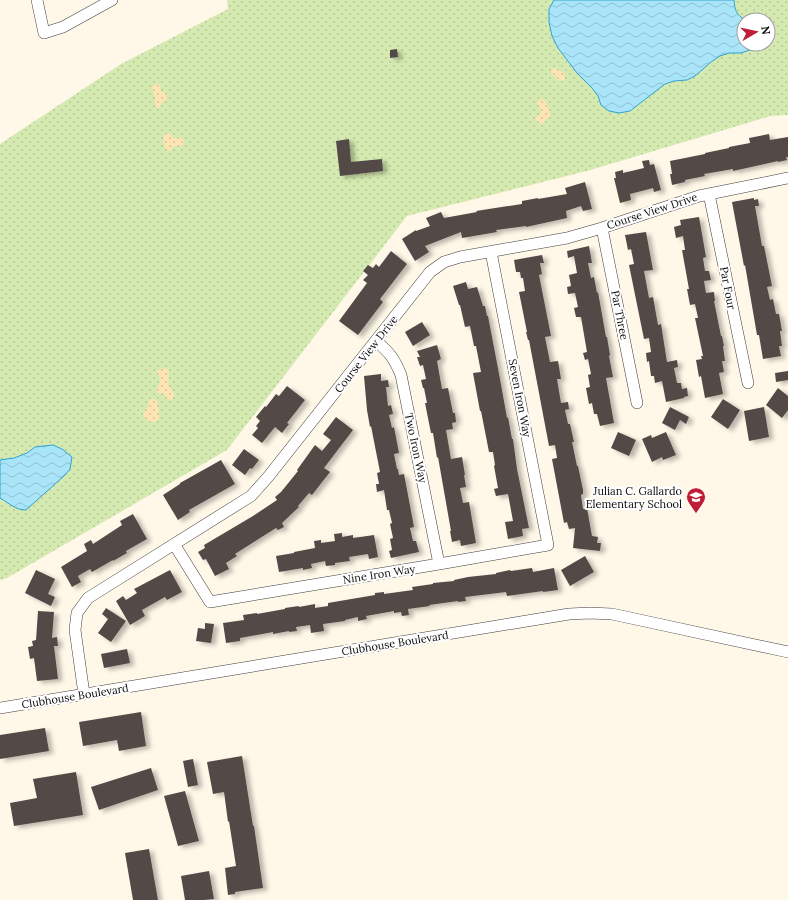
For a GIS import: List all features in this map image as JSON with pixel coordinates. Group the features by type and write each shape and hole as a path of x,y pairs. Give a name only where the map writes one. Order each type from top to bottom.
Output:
{"street":[{"path":"37,0 44,33 63,27 112,0"},
{"name":"Course View Drive","path":"84,694 75,630 77,613 88,598 250,496 268,477 430,272 444,262 460,257 567,238 699,196 788,178"},
{"name":"Par Four","path":"709,194 748,382"},
{"name":"Par Three","path":"602,228 637,403"},
{"name":"Seven Iron Way","path":"491,252 548,545"},
{"name":"Two Iron Way","path":"376,341 387,350 395,361 401,375 439,564"},
{"name":"Nine Iron Way","path":"174,544 210,602 548,545"},
{"name":"Clubhouse Boulevard","path":"0,708 568,614 612,614 788,652"}],"green space":[{"path":"227,0 788,0 788,115 771,116 587,171 407,216 227,450 7,578 0,580 0,144 121,64 228,9"}],"sand":[{"path":"555,68 563,72 565,77 564,80 559,81 556,76 552,75 551,70"},
{"path":"158,84 160,85 161,91 166,94 167,97 158,108 155,105 155,97 152,87"},
{"path":"539,99 544,100 550,111 550,117 541,124 535,118 541,113 537,103"},
{"path":"167,133 174,138 182,139 184,141 183,145 174,146 171,151 168,151 164,141 164,136"},
{"path":"163,368 167,369 169,372 168,384 174,394 173,399 170,400 167,399 164,394 158,393 157,390 160,384 160,379 157,372"},
{"path":"150,399 157,401 159,418 155,422 148,421 143,415 148,407"}],"water":[{"path":"554,0 734,0 736,12 736,52 744,52 729,53 720,56 695,76 687,80 674,81 665,84 630,111 619,113 609,111 601,105 598,96 592,88 577,73 558,48 552,36 549,22 549,9"},
{"path":"53,445 62,449 72,457 70,469 65,475 26,510 15,508 0,498 0,460 14,458 27,453 35,447"}],"building":[{"path":"397,49 398,57 390,58 390,50"},
{"path":"769,134 770,140 788,137 787,160 733,171 733,169 704,174 705,176 685,180 685,182 672,185 670,161 750,143 749,138"},
{"path":"349,139 351,162 382,159 383,171 340,176 336,141"},
{"path":"649,160 650,165 654,164 661,190 654,192 653,188 630,194 631,200 620,203 614,178 616,178 615,172 623,170 623,173 644,168 642,161"},
{"path":"585,182 592,209 583,211 581,206 566,211 567,218 526,227 496,230 497,232 462,238 461,232 425,246 429,252 415,261 402,239 416,230 430,226 426,218 441,212 444,218 477,212 476,211 522,204 522,201 567,194 565,188"},
{"path":"754,198 754,200 758,199 759,206 755,206 762,246 764,246 772,286 767,287 770,300 773,299 776,314 779,314 782,331 780,331 782,346 779,346 781,356 763,359 759,335 757,335 732,202"},
{"path":"699,217 706,257 703,258 705,271 709,271 711,280 704,281 706,293 714,292 714,301 724,346 725,361 722,361 724,372 719,373 723,394 705,398 696,360 702,359 701,356 703,356 695,318 698,318 695,304 690,305 687,289 689,289 682,250 685,250 683,236 676,238 674,227 681,225 680,220"},
{"path":"646,232 653,270 644,271 649,298 653,297 658,325 661,324 667,362 677,360 678,367 674,368 677,383 681,383 682,389 687,388 688,396 666,402 662,381 655,383 654,376 651,376 649,361 647,362 646,353 651,352 649,338 644,339 629,265 634,264 631,249 628,250 625,235"},
{"path":"589,246 592,263 588,263 591,278 594,277 597,293 598,292 613,377 606,378 614,423 600,426 597,414 594,414 592,403 589,404 586,388 590,387 588,375 591,374 588,359 585,360 583,353 587,352 581,317 576,317 574,308 578,307 575,293 568,294 567,287 571,286 569,275 577,273 574,256 568,258 567,251"},
{"path":"391,251 407,264 380,299 383,302 358,335 339,321 367,283 363,280 368,275 363,271 368,265 373,268 376,264 379,267"},
{"path":"542,255 544,263 540,263 542,274 539,275 551,336 545,337 550,362 558,361 561,379 557,379 561,403 568,402 569,409 565,410 568,424 570,424 574,442 572,442 583,490 583,494 581,495 583,509 587,508 592,536 598,537 597,543 601,543 600,551 573,548 575,528 569,529 567,522 564,523 552,459 557,458 555,445 549,446 529,340 526,332 519,292 525,291 523,278 521,278 520,272 516,272 514,260"},
{"path":"466,282 468,289 477,287 488,316 529,528 522,529 523,536 508,539 505,522 513,521 508,494 496,496 494,489 498,488 493,452 489,452 473,373 481,372 476,346 474,346 470,326 465,327 460,305 453,286"},
{"path":"422,322 430,335 413,346 405,332"},
{"path":"437,345 441,359 437,361 442,389 448,388 453,413 455,413 456,422 452,423 453,429 446,430 451,459 462,457 466,487 460,488 463,503 469,502 476,543 461,546 460,540 452,542 438,457 437,458 433,433 431,433 425,403 427,403 421,380 426,379 423,365 420,366 417,357 420,357 417,351"},
{"path":"788,371 788,380 776,382 775,373"},
{"path":"381,374 381,381 388,380 389,387 386,387 388,406 391,405 393,414 389,415 392,428 394,427 399,453 394,454 399,475 404,474 414,527 410,528 413,541 416,541 419,552 391,558 389,551 392,550 390,539 393,538 390,524 392,523 389,510 387,510 384,490 377,492 376,484 379,484 377,473 380,472 367,410 364,376"},
{"path":"287,386 305,400 287,423 289,424 282,433 275,427 262,443 252,435 258,428 256,426 260,421 256,417 276,394 279,396"},
{"path":"778,388 788,396 788,410 782,418 766,405"},
{"path":"723,399 740,410 728,429 711,417"},
{"path":"670,407 689,417 686,424 680,420 675,430 662,423"},
{"path":"764,407 769,437 749,441 744,411"},
{"path":"336,417 353,430 324,468 330,472 312,495 309,493 298,506 299,507 282,523 284,527 278,530 276,528 235,554 237,556 226,563 229,569 215,576 206,559 203,560 198,552 205,548 204,545 277,500 275,497 298,471 297,470 315,445 322,451 331,440 323,434"},
{"path":"618,432 636,440 629,456 611,448"},
{"path":"666,432 676,455 663,460 662,457 652,462 642,439 651,435 652,438"},
{"path":"244,449 259,460 245,475 232,465"},
{"path":"221,460 235,484 189,510 190,512 178,520 163,495 180,483"},
{"path":"133,514 147,539 126,551 127,553 113,561 92,572 90,569 78,576 81,582 72,587 61,567 87,551 84,544 91,540 93,544 122,525 120,521"},
{"path":"342,533 342,537 353,535 353,538 374,535 378,557 369,559 368,554 349,557 350,561 335,563 335,565 326,566 325,561 311,564 312,568 279,572 276,556 315,548 314,541 321,540 321,543 335,541 334,534"},
{"path":"585,556 594,572 570,586 561,570"},
{"path":"532,568 533,572 554,568 558,590 507,596 506,592 465,597 466,601 408,609 409,615 402,616 401,612 394,613 394,611 366,616 367,619 358,621 358,617 345,621 323,624 324,631 311,633 310,625 296,627 297,631 273,634 273,632 240,638 240,641 226,643 223,623 244,620 243,615 315,604 315,608 328,606 328,603 375,595 375,593 384,592 384,594 413,590 412,587 433,583 496,574 510,570"},
{"path":"36,570 55,579 48,594 55,597 51,606 25,593"},
{"path":"170,570 182,592 167,600 165,597 142,610 145,616 130,625 116,601 123,596 126,600 137,593 134,589"},
{"path":"106,608 126,621 111,642 98,633 108,619 102,614"},
{"path":"38,611 54,612 52,638 57,637 58,646 54,646 58,679 37,681 34,658 30,659 28,647 33,646 32,641 36,640"},
{"path":"205,623 214,624 211,643 196,641 198,628 205,629"},
{"path":"127,649 130,663 104,668 101,654"},
{"path":"141,712 146,746 119,751 117,740 83,746 79,722"},
{"path":"45,728 49,751 0,759 0,735"},
{"path":"242,756 263,888 235,892 235,894 228,895 225,868 236,866 229,821 228,822 224,792 213,794 207,762"},
{"path":"193,759 198,785 188,787 183,761"},
{"path":"151,768 158,790 99,810 91,787"},
{"path":"76,772 83,815 14,826 10,803 37,798 33,779"},
{"path":"185,791 199,841 178,846 164,796"},
{"path":"149,849 158,900 133,900 125,853"},
{"path":"209,871 214,899 185,900 181,876"}],"place":[{"name":"Julian C. Gallardo Elementary School","path":"696,514"}]}
